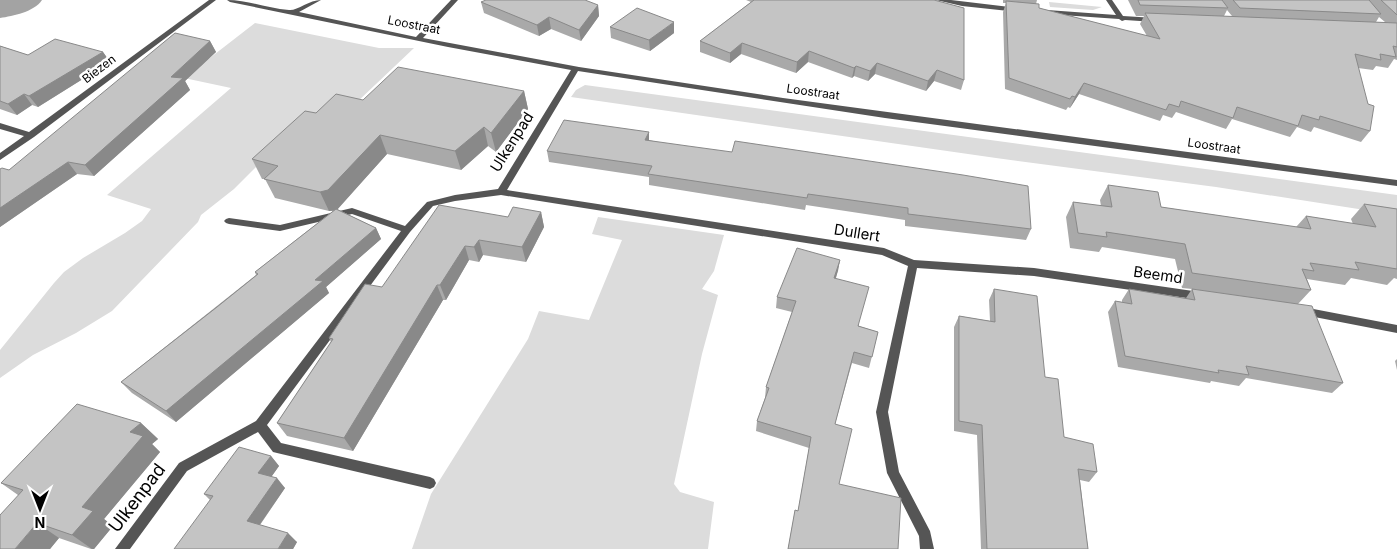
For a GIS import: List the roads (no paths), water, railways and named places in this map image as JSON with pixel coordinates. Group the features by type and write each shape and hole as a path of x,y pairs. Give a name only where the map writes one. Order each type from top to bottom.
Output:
{"street":[{"name":"Biezen","path":"0,157 213,0"},
{"name":"Loostraat","path":"230,0 576,68 929,121 1397,183"},
{"path":"292,13 318,0"},
{"path":"419,38 455,0"},
{"path":"939,0 1028,10"},
{"path":"1109,0 1122,19"},
{"path":"1038,11 1122,19 1164,20"},
{"name":"Ulkenpad","path":"122,549 183,467 260,425 407,230 430,204 456,198 501,192 576,68"},
{"path":"0,126 31,135"},
{"name":"Dullert","path":"501,192 884,252 913,264"},
{"path":"229,221 280,228 352,211 407,230"},
{"path":"913,264 882,412 893,473 925,535 927,549"},
{"name":"Beemd","path":"913,264 1034,272 1210,298"},
{"path":"1295,310 1397,329"},
{"path":"260,425 277,448 430,483"}]}
